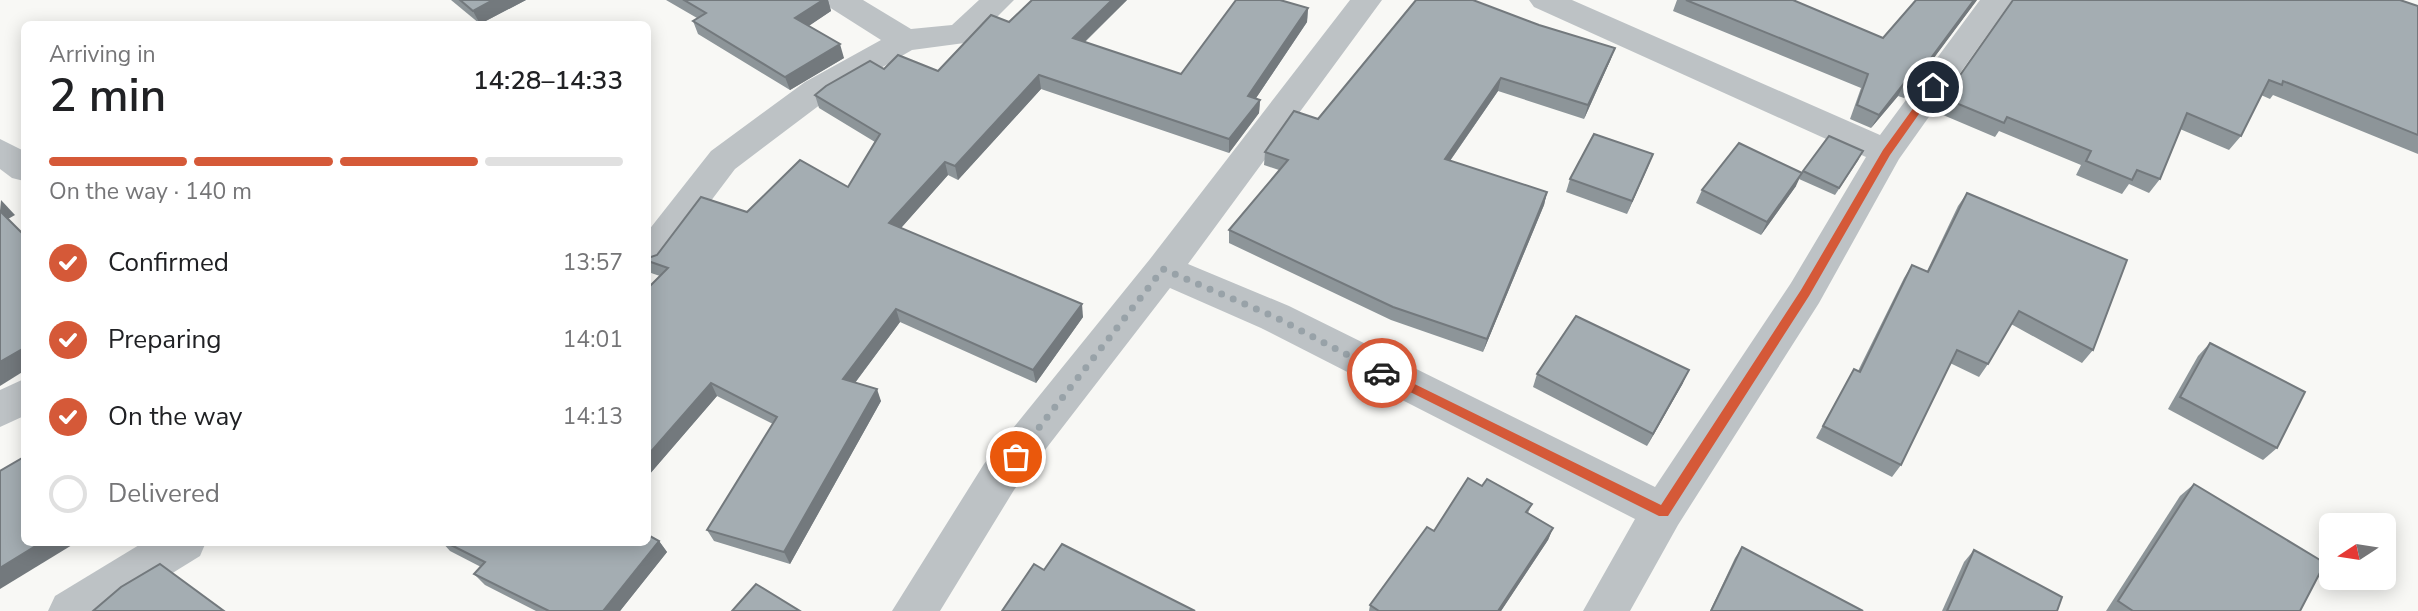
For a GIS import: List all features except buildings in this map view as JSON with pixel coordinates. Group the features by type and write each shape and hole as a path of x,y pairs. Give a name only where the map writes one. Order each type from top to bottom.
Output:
{"street":[{"path":"840,0 905,40"},
{"path":"651,253 723,160 817,90 905,40 961,35 998,0"},
{"path":"915,611 999,477 1163,269 1366,0"},
{"path":"1545,0 1886,152"},
{"path":"1606,611 1663,512 1805,293 1886,152 1996,0"},
{"path":"0,151 21,167"},
{"path":"1163,269 1275,317 1663,512"},
{"path":"0,410 21,398"},
{"path":"71,611 177,546"}],"way so far":[{"path":"1016,457 1163,269 1275,317 1382,373"}],"route":[{"path":"1382,373 1663,512 1805,293 1886,152 1933,87"}]}
